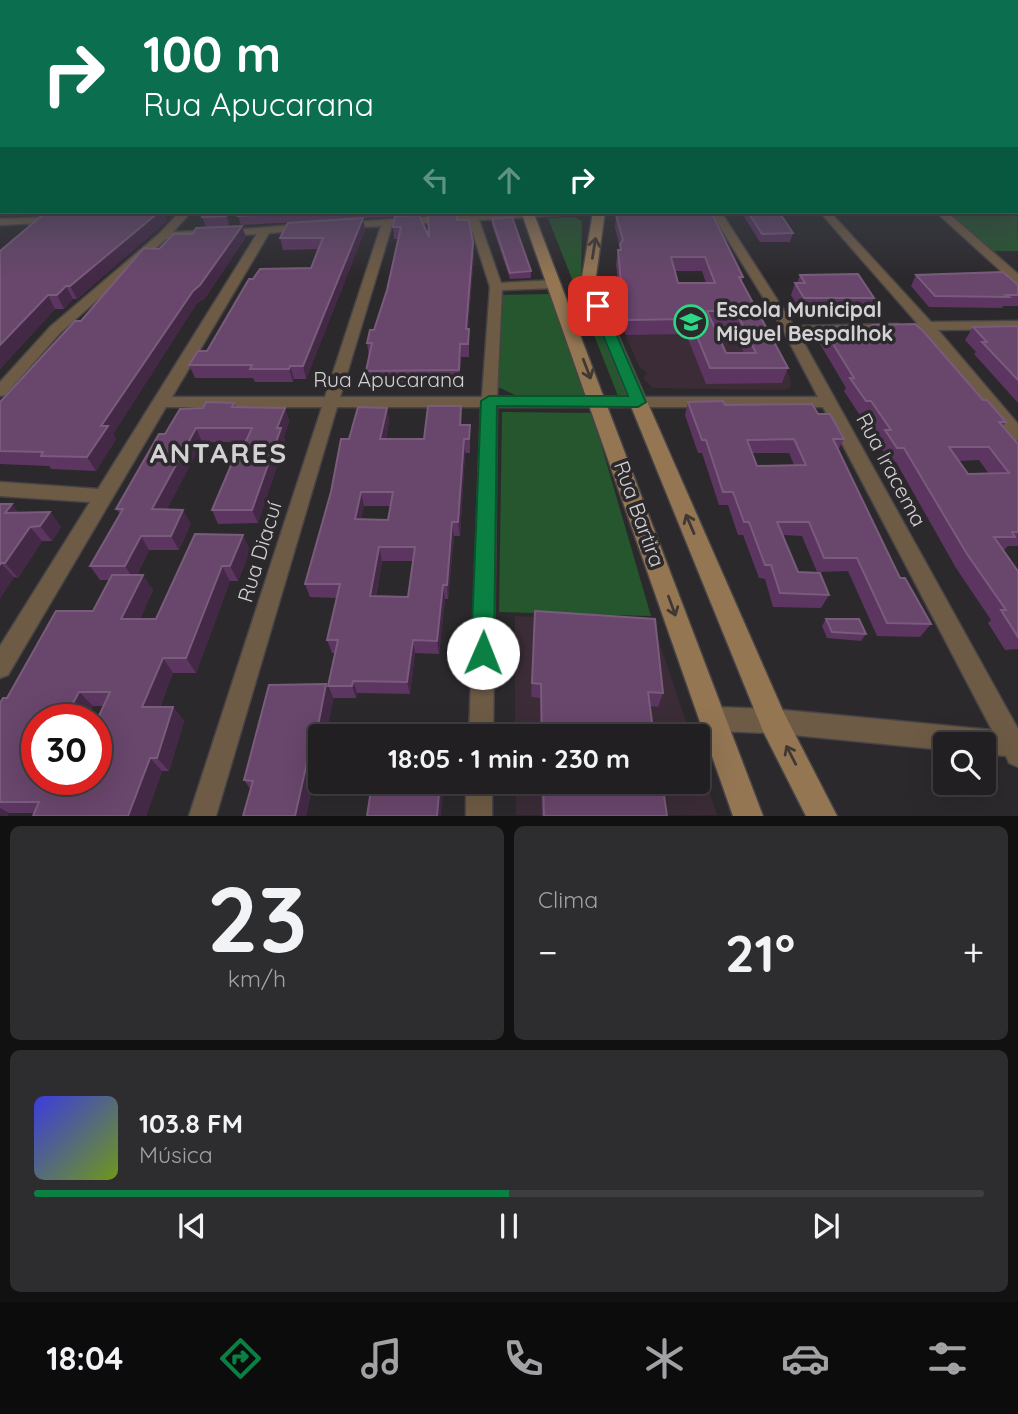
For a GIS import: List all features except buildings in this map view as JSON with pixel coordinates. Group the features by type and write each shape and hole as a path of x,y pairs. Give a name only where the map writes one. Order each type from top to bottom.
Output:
{"street":[{"path":"0,391 55,330 163,236 181,214"},
{"path":"333,226 471,215 528,214"},
{"name":"Rua Bartira","path":"528,214 599,401 748,816"},
{"name":"Rua Bartira","path":"599,214 588,283 773,720 822,816"},
{"name":"Rua Iracema","path":"717,214 790,330 1016,748"},
{"path":"827,214 927,326 1018,435"},
{"path":"943,214 1018,280"},
{"path":"471,215 496,287 489,401 481,724"},
{"path":"0,222 74,219"},
{"path":"28,236 47,220"},
{"name":"Rua Diacuí","path":"202,816 387,223"},
{"path":"214,233 319,227"},
{"path":"0,667 265,230"},
{"path":"163,236 201,234"},
{"path":"496,287 555,284"},
{"path":"790,330 1018,326"},
{"name":"Rua Apucarana","path":"160,402 828,402"},
{"path":"0,489 103,496"},
{"path":"713,719 773,720 1016,748"},
{"path":"479,816 480,794"}],"shaded area":[{"name":"Escola Municipal Miguel Bespalhok","path":"748,291 790,377 791,387 785,390 653,388 643,378 647,373 639,366 607,294"},
{"path":"515,616 653,623 687,724 515,724"},
{"path":"516,794 710,794 717,815 516,815"}],"green space":[{"path":"948,214 1017,214 1018,251 992,251"},
{"path":"574,217 582,221 581,282 626,395 618,396 548,218"},
{"path":"551,294 588,396 519,397 498,387 496,380 501,295"},
{"path":"502,412 592,413 651,616 499,612"}],"place":[{"name":"Escola Municipal Miguel Bespalhok","path":"691,322"}],"district":[{"name":"ANTARES","path":"219,453"}],"route":[{"path":"483,653 489,401 638,402 598,306"}]}
